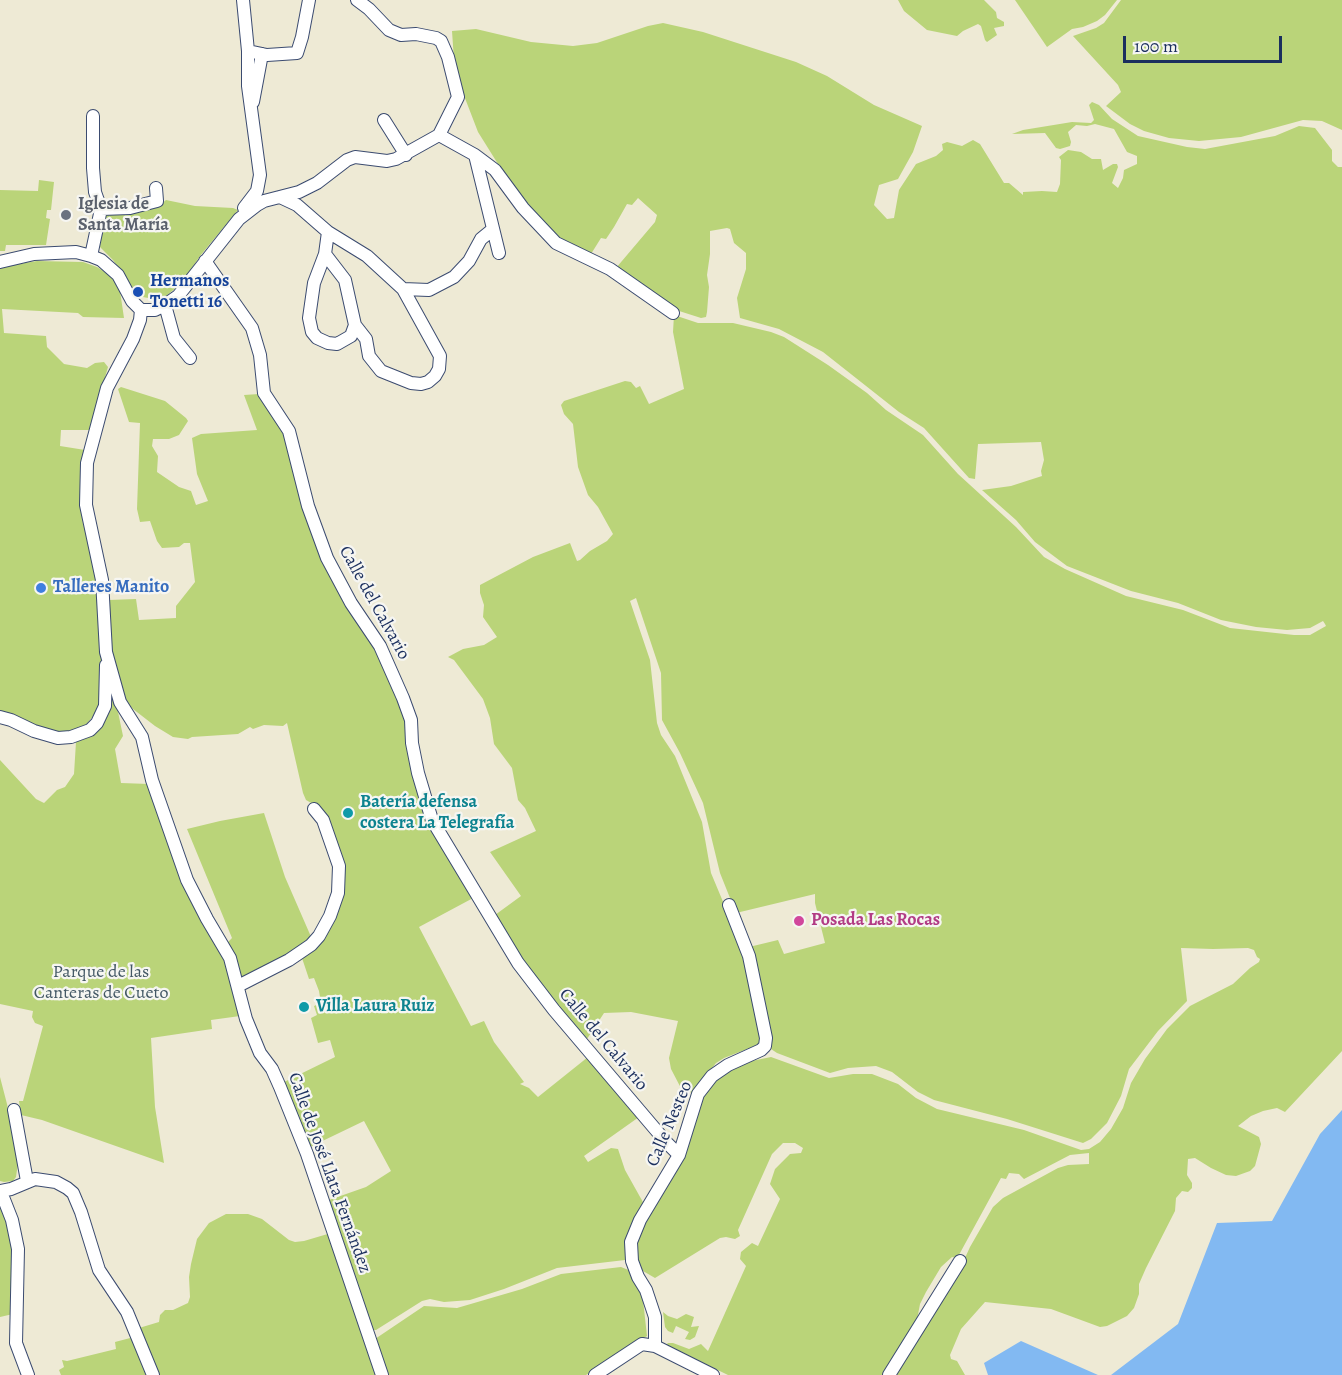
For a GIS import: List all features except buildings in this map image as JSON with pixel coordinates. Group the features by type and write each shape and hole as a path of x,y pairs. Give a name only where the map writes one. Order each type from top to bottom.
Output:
{"street":[{"path":"240,218 245,206 257,191 260,175 248,86 248,51 243,0"},
{"path":"248,51 262,54 297,53 309,0"},
{"path":"0,262 34,254 76,252 91,256 101,260 118,275 132,301 141,310 155,310 178,296 240,218 264,201 299,192 317,183 347,160 355,157 387,161 406,155 439,135 458,97 448,57 441,41 416,34 401,35 389,30 357,0"},
{"path":"251,112 262,54"},
{"path":"91,256 101,209 95,192 93,116"},
{"path":"384,120 406,155"},
{"path":"439,135 475,155 495,170 523,208 556,243 562,257"},
{"path":"475,155 492,230 500,254"},
{"path":"101,209 130,208 157,201 156,188"},
{"path":"280,197 306,212 318,225 367,256 403,289 441,356 439,369 428,382 411,383 381,371 369,356 366,339 355,326 345,280 325,254"},
{"path":"403,289 429,290 454,277 469,261 481,239 492,230"},
{"path":"328,232 325,254 310,301 309,318 312,332 328,343 337,344 351,336 355,326"},
{"path":"556,243 610,269 673,313"},
{"name":"Calle del Calvario","path":"205,261 252,328 260,355 264,393 290,431 308,506 324,549 351,603 380,645 403,698 411,720 416,763 432,820 518,963 554,1010 679,1155"},
{"path":"165,305 174,338 190,358"},
{"name":"Calle de José Llata Fernández","path":"141,310 133,339 107,388 87,463 86,505 102,580 106,652 120,702 142,737 152,780 187,880 226,949 252,1033 260,1053 272,1069 307,1154 382,1375"},
{"path":"0,717 58,738 71,737 90,730 97,723 105,706 106,652"},
{"path":"238,986 289,960 311,945 330,916 338,893 339,866 323,820 314,809"},
{"name":"Calle Nesteo","path":"655,1346 655,1317 646,1290 632,1261 631,1242 640,1220 679,1155 698,1094 712,1076 765,1046 766,1038 749,956 729,905"},
{"path":"14,1110 27,1181"},
{"path":"28,1375 16,1343 18,1249 15,1227 0,1191 35,1179 56,1182 73,1193 99,1270 127,1312 153,1375"},
{"path":"889,1375 960,1261"},
{"path":"595,1375 642,1344 655,1346 713,1375"}],"green space":[{"path":"898,0 984,0 996,12 997,18 1004,22 1004,26 994,28 997,35 987,42 978,24 957,36 927,30 904,11"},
{"path":"1015,0 1117,0 1097,21 1072,29 1047,47"},
{"path":"1121,0 1342,0 1342,130 1322,121 1303,120 1241,137 1199,141 1169,138 1144,131 1130,124 1106,106 1121,92 1118,85 1073,36 1104,23"},
{"path":"663,23 703,32 796,62 827,76 874,105 922,126 913,152 898,179 879,185 874,205 887,219 894,218 899,190 916,164 936,156 943,150 942,144 947,142 962,146 973,140 980,144 1004,183 1009,183 1023,195 1023,192 1057,192 1060,184 1061,160 1059,157 1068,150 1081,152 1092,159 1101,159 1103,170 1117,164 1112,183 1118,188 1124,170 1137,164 1137,156 1127,152 1114,129 1095,124 1076,125 1068,132 1070,146 1060,149 1056,148 1045,133 1012,134 1072,122 1091,123 1094,120 1089,105 1092,102 1138,136 1187,147 1205,149 1275,136 1299,126 1315,128 1332,150 1332,161 1338,167 1342,167 1342,1051 1285,1112 1277,1108 1263,1111 1251,1116 1238,1126 1259,1137 1261,1144 1255,1166 1250,1171 1236,1176 1226,1175 1195,1158 1188,1159 1187,1175 1192,1188 1188,1192 1182,1191 1176,1198 1175,1211 1139,1284 1139,1294 1134,1308 1127,1316 1100,1327 1051,1309 985,1302 961,1329 950,1355 951,1359 957,1361 965,1375 895,1375 960,1269 993,1207 1003,1198 1058,1168 1089,1164 1089,1153 1070,1155 1024,1179 1019,1174 1009,1173 1006,1179 1001,1178 957,1258 952,1257 941,1267 926,1292 920,1304 917,1320 885,1375 728,1375 666,1345 673,1343 689,1349 701,1344 708,1351 746,1266 740,1259 741,1252 752,1243 758,1246 780,1199 770,1184 775,1169 790,1154 801,1153 803,1148 795,1143 783,1143 772,1154 738,1230 740,1236 735,1239 720,1238 655,1278 643,1271 637,1260 636,1243 703,1096 711,1084 737,1064 771,1057 829,1078 872,1074 898,1084 916,1098 937,1109 1024,1130 1081,1150 1089,1149 1100,1142 1111,1129 1123,1108 1131,1083 1167,1029 1190,1006 1233,984 1260,959 1254,950 1248,948 1181,948 1187,1001 1158,1031 1129,1069 1121,1096 1107,1123 1091,1139 1083,1143 1007,1119 934,1100 918,1092 892,1072 876,1066 848,1068 830,1073 777,1053 771,1049 749,947 778,940 784,954 825,943 815,894 736,913 720,873 703,803 662,720 661,673 636,598 630,601 650,660 657,723 661,735 675,756 702,822 711,873 744,952 762,1036 760,1044 716,1063 692,1094 687,1088 683,1092 671,1069 669,1058 678,1021 631,1012 604,1013 587,1039 518,954 495,915 521,896 490,852 536,831 525,808 518,800 512,768 494,744 490,718 483,699 454,660 448,657 463,649 484,645 497,637 483,617 484,605 480,585 533,557 570,543 577,561 580,560 613,534 598,507 588,495 578,467 573,424 564,414 561,405 564,401 625,381 631,382 636,388 640,386 649,404 684,389 673,332 674,315 698,323 733,323 771,332 784,337 828,365 886,410 923,435 958,474 1016,527 1044,557 1065,569 1126,596 1183,610 1230,628 1310,635 1326,626 1323,621 1310,628 1287,630 1221,620 1178,603 1131,591 1067,566 1035,542 1016,520 982,490 1011,486 1042,476 1044,460 1041,442 978,444 975,479 969,478 924,428 899,412 823,352 779,329 740,318 737,298 746,269 746,253 734,243 730,229 710,231 707,312 706,317 701,318 676,310 616,268 655,222 657,215 638,198 632,205 627,204 606,239 601,238 591,254 554,236 535,218 478,132 463,93 454,60 452,31 476,29 531,42 573,46 597,43"},
{"path":"39,180 54,182 51,210 47,210 46,218 50,219 46,245 6,245 5,251 0,251 0,190 38,191"},
{"path":"166,200 195,206 238,210 200,256 182,283 166,296 143,297 144,294 138,290 135,292 113,260 100,247 104,213 160,205"},
{"path":"37,261 83,262 113,277 120,291 124,318 83,317 78,313 2,309 4,333 46,336 47,347 64,364 87,368 95,363 104,362 108,367 90,430 61,430 60,446 85,450 81,505 83,524 90,538 97,572 103,677 101,707 83,728 68,734 49,734 0,711 0,267"},
{"path":"121,387 165,401 188,421 179,435 169,439 153,439 152,446 158,456 157,472 179,487 191,491 196,505 208,501 197,474 192,438 201,434 257,430 244,395 259,394 282,426 316,539 375,648 407,718 419,789 475,897 419,927 471,1026 484,1021 494,1042 524,1082 520,1084 529,1088 538,1097 588,1057 639,1117 584,1156 588,1162 611,1148 618,1149 625,1170 644,1204 625,1260 557,1268 470,1300 444,1302 430,1299 422,1301 376,1330 372,1330 329,1200 366,1187 391,1171 364,1121 310,1147 284,1082 335,1057 330,1040 318,1043 311,1018 317,1015 314,1006 321,1003 319,991 314,978 309,979 302,958 342,887 320,808 306,800 303,793 287,723 283,726 264,725 253,729 250,727 238,734 188,739 173,737 133,709 121,696 111,646 109,600 136,599 139,620 176,618 176,606 195,582 190,543 184,543 179,547 162,548 150,521 140,522 137,509 140,423 129,422 118,389"},
{"name":"Parque de las Canteras de Cueto","path":"111,678 123,736 115,749 121,783 149,784 221,947 240,1016 211,1020 212,1029 151,1038 155,1107 164,1163 42,1120 21,1115 19,1101 23,1101 43,1026 35,1023 32,1017 33,1011 0,1004 0,760 36,799 44,803 57,790 65,787 74,774 76,742 92,733"},
{"path":"264,813 285,877 312,939 303,948 241,980 227,943 232,938 187,829"},
{"path":"0,1077 18,1163 16,1177 13,1181 4,1182 0,1181"},
{"path":"0,1208 6,1215 13,1233 13,1314 0,1317"},
{"path":"226,1214 248,1214 262,1219 295,1242 331,1233 376,1375 157,1375 139,1328 159,1322 160,1315 165,1310 173,1310 188,1303 189,1277 197,1239 209,1223"},
{"path":"621,1267 631,1271 643,1300 647,1336 586,1375 386,1375 375,1339 424,1306 457,1308 522,1289 561,1274"},
{"path":"663,1312 677,1319 686,1314 694,1317 691,1327 699,1326 695,1337 690,1340 685,1339 689,1332 676,1326 673,1333 668,1331 665,1327"},
{"path":"134,1337 147,1375 61,1375 59,1370 64,1367 62,1360 67,1361 116,1349 115,1342"}],"water":[{"path":"1342,1110 1342,1375 1111,1375 1178,1324 1217,1223 1272,1221 1320,1134"},
{"path":"1021,1341 1098,1375 988,1375 984,1363"}],"place":[{"name":"Iglesia de Santa María","path":"66,215"},
{"name":"Hermanos Tonetti 16","path":"138,292"},
{"name":"Talleres Manito","path":"41,588"},
{"name":"Batería defensa costera La Telegrafía","path":"348,813"},
{"name":"Posada Las Rocas","path":"799,921"},
{"name":"Villa Laura Ruiz","path":"304,1007"}]}
